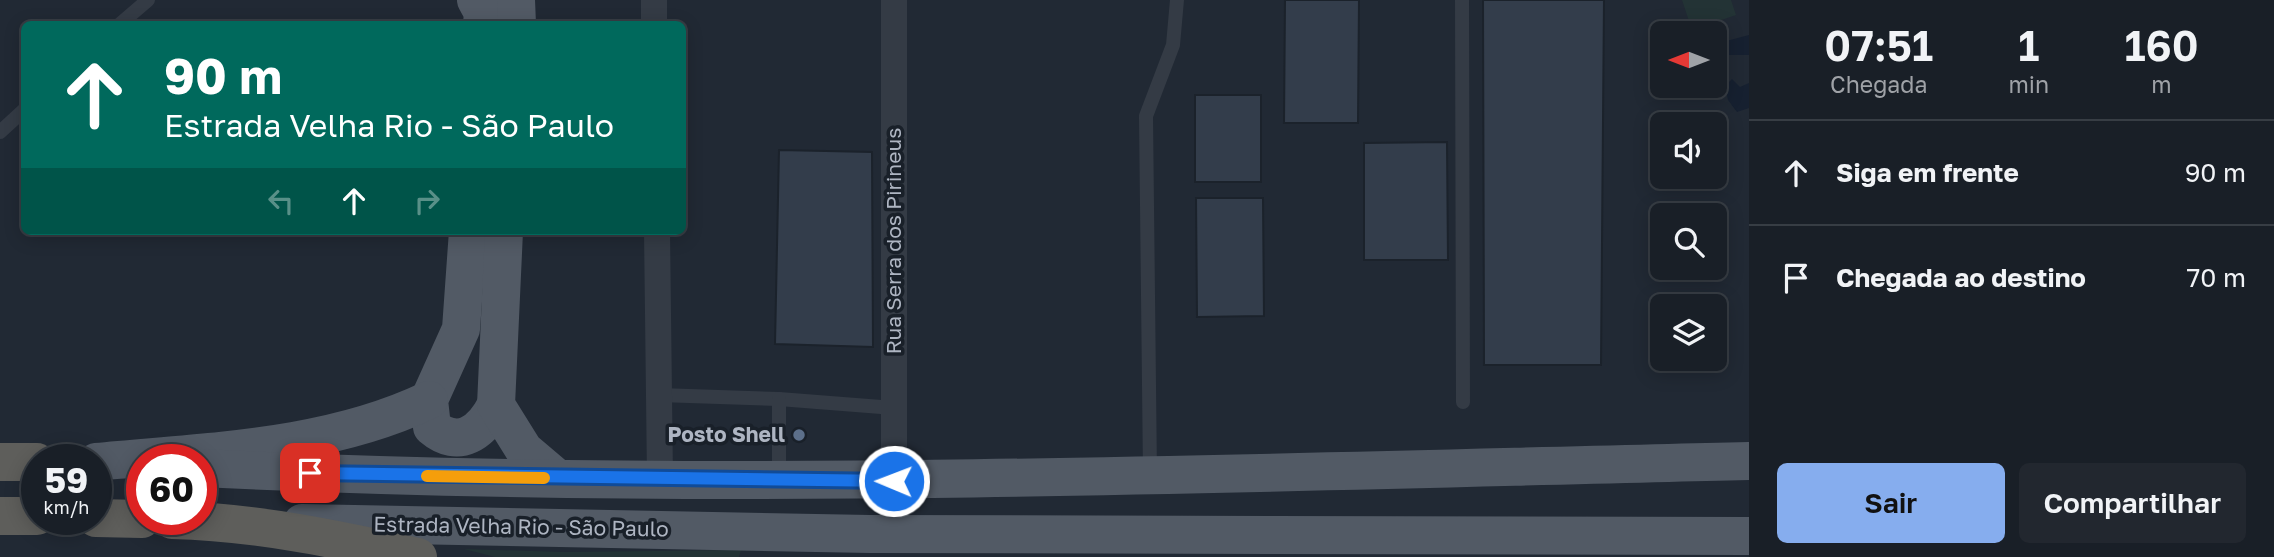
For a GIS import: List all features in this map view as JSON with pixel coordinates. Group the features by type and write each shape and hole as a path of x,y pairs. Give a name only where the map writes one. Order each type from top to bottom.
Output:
{"highway":[{"name":"Estrada Velha Rio - São Paulo","path":"217,521 230,521"},
{"path":"230,521 338,539 418,557"}],"main road":[{"path":"476,0 483,13 482,21"},
{"path":"516,0 517,21"},
{"path":"468,235 461,329 429,400 432,427 443,437 459,439 480,430 496,405 503,235"},
{"path":"112,460 305,440 396,416 429,400"},
{"path":"496,405 524,450 557,478"},
{"path":"217,469 557,478 894,481 1749,461"},
{"name":"Estrada Velha Rio - São Paulo","path":"230,521 870,534 1749,536"},
{"path":"814,557 870,534"}],"street":[{"path":"654,0 654,21"},
{"name":"Rua Serra dos Pirineus","path":"894,0 894,481"},
{"path":"657,235 660,478"}],"lane":[{"path":"124,21 148,0"},
{"path":"1150,475 1146,116 1172,45 1177,0"},
{"path":"1462,0 1463,402"},
{"path":"0,132 21,113"},
{"path":"659,395 779,399 894,408"},
{"path":"779,399 779,480"}],"shaded area":[{"path":"1682,0 1731,0 1736,15 1718,21 1689,21"},
{"path":"464,549 563,552 741,550 739,557 495,557"}],"water":[{"path":"1749,35 1749,55 1727,55 1727,41"},
{"path":"1732,79 1740,87 1749,83 1749,108 1737,112 1728,100 1727,84"}],"building":[{"path":"1285,0 1359,0 1358,123 1284,123"},
{"path":"1483,0 1604,0 1601,365 1484,365"},
{"path":"1195,95 1261,95 1261,182 1195,182"},
{"path":"1447,142 1448,260 1364,260 1364,143"},
{"path":"779,150 872,152 873,347 775,344"},
{"path":"1196,198 1263,198 1264,316 1197,317"}],"slow traffic":[{"path":"427,476 544,478"}],"place":[{"name":"Posto Shell","path":"799,435"}],"route":[{"path":"310,473 894,481"}]}
